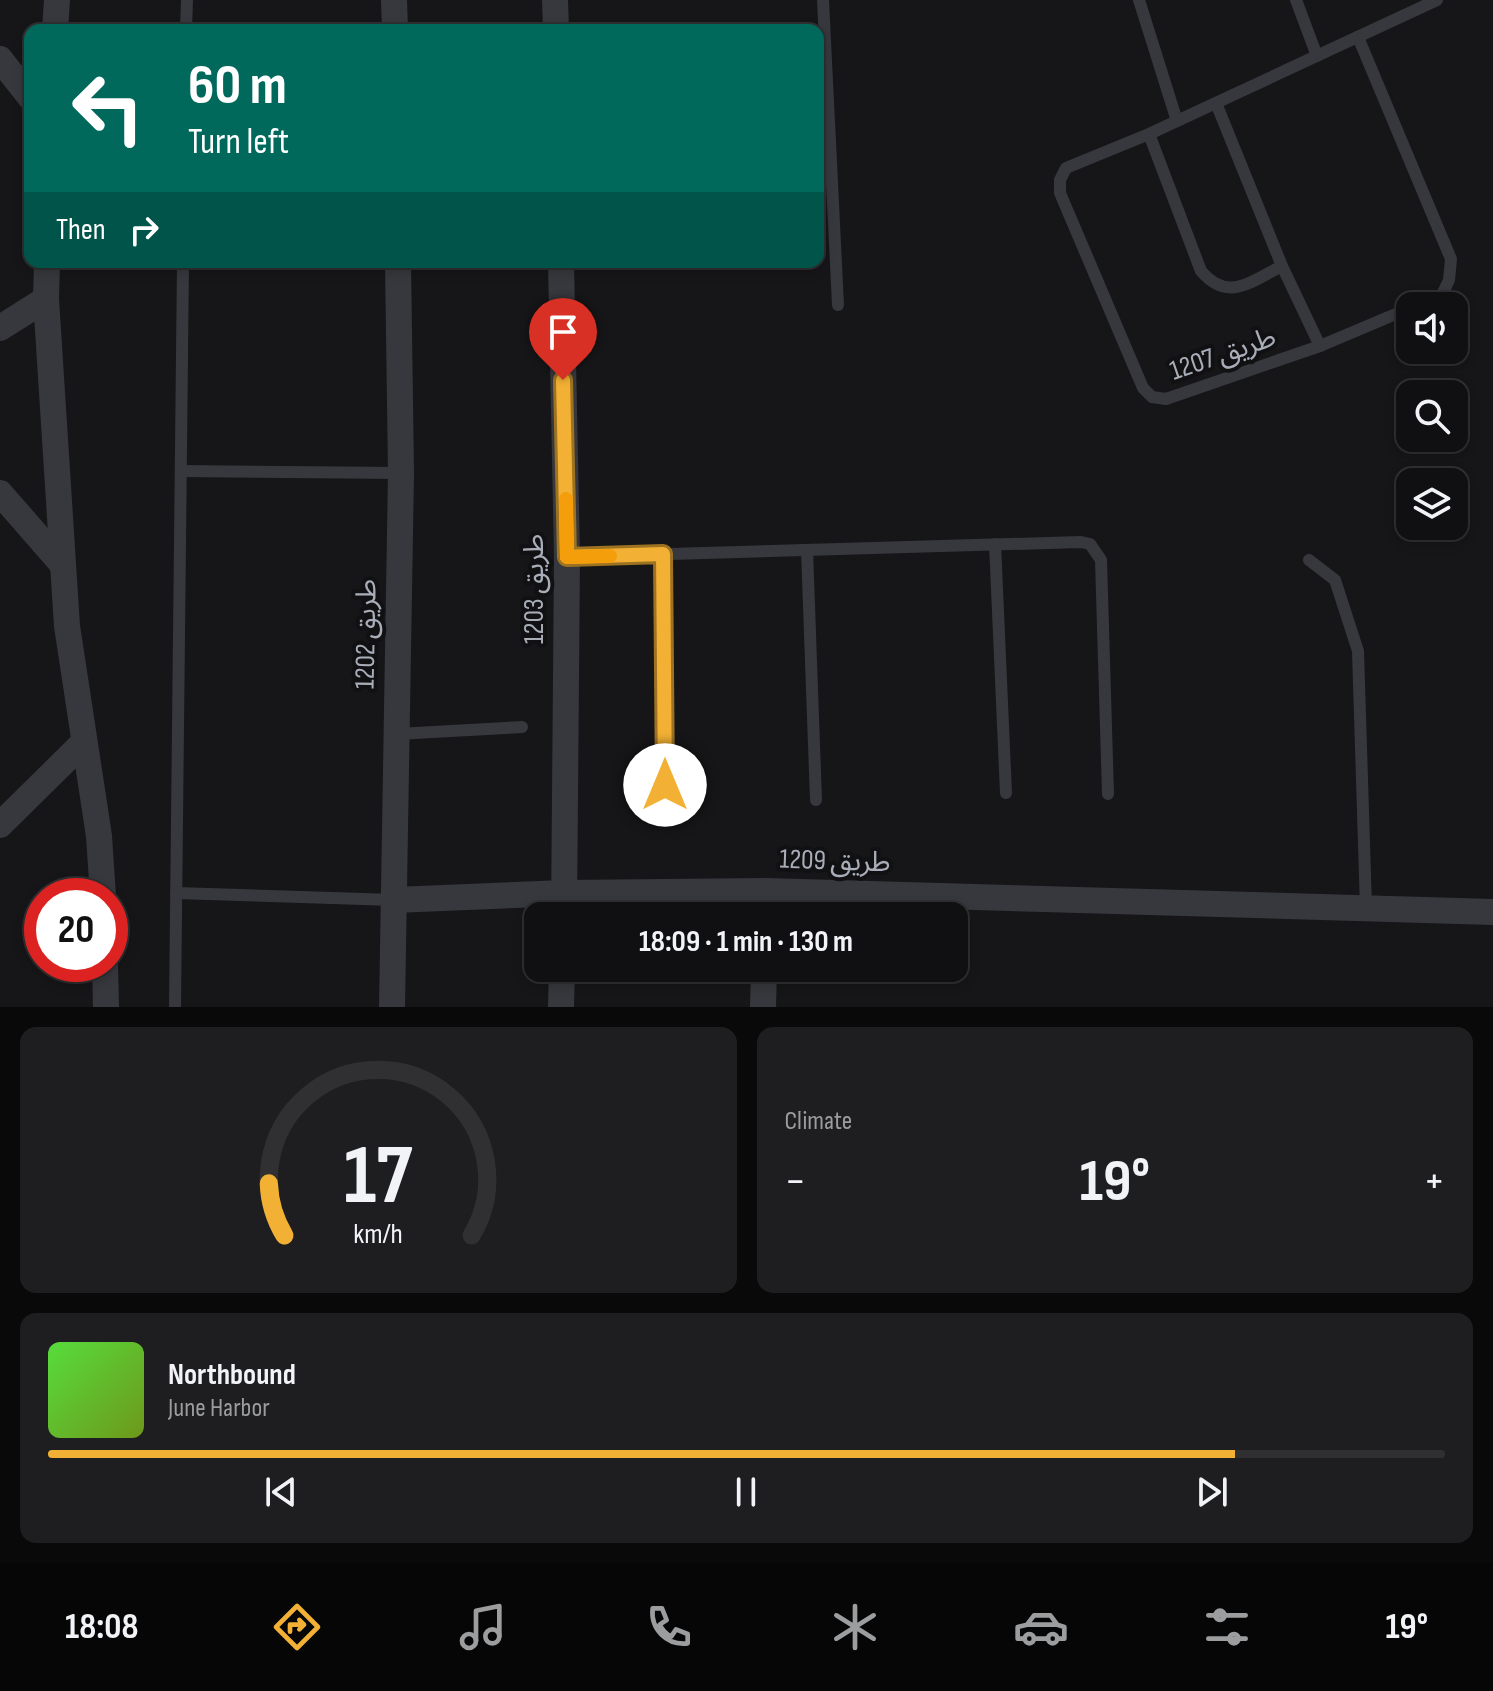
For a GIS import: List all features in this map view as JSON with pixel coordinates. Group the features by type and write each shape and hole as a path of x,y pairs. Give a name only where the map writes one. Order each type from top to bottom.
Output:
{"street":[{"path":"55,24 57,0"},
{"path":"394,0 395,24"},
{"path":"555,0 556,24"},
{"path":"0,59 24,89"},
{"path":"47,268 46,299 62,564 83,743 99,836 102,878"},
{"name":"طريق 1202","path":"392,1007 401,473 398,268"},
{"name":"طريق 1203","path":"561,268 567,557 564,902"},
{"path":"0,328 46,299"},
{"path":"0,493 62,564"},
{"path":"0,825 83,743"},
{"name":"طريق 1209","path":"394,900 524,904"},
{"name":"طريق 1209","path":"968,905 1493,912"},
{"path":"105,982 106,1007"},
{"path":"561,1007 562,982"},
{"path":"763,1007 764,982"}],"lane":[{"path":"186,24 187,0"},
{"path":"823,0 838,305"},
{"path":"1139,0 1177,121"},
{"path":"1296,0 1317,56"},
{"name":"طريق 1207","path":"1149,134 1201,271 1217,286 1239,287 1282,266 1320,346 1166,399 1152,397 1143,388 1060,193 1060,180 1066,168 1149,134 1437,0"},
{"path":"1358,37 1451,259 1449,280 1443,292"},
{"path":"1216,103 1282,266"},
{"path":"175,1007 183,268"},
{"path":"1320,346 1396,314"},
{"path":"181,471 401,473"},
{"path":"995,544 1006,793"},
{"path":"567,557 1090,544 1101,560 1108,794"},
{"path":"807,550 816,800"},
{"path":"663,554 665,813"},
{"path":"1309,560 1335,580 1358,651 1366,908"},
{"path":"397,734 522,727"},
{"name":"طريق 1209","path":"176,893 394,900"}],"slow traffic":[{"path":"566,499 567,557 610,556"}],"route":[{"path":"563,380 567,557 663,554 665,785"}]}
